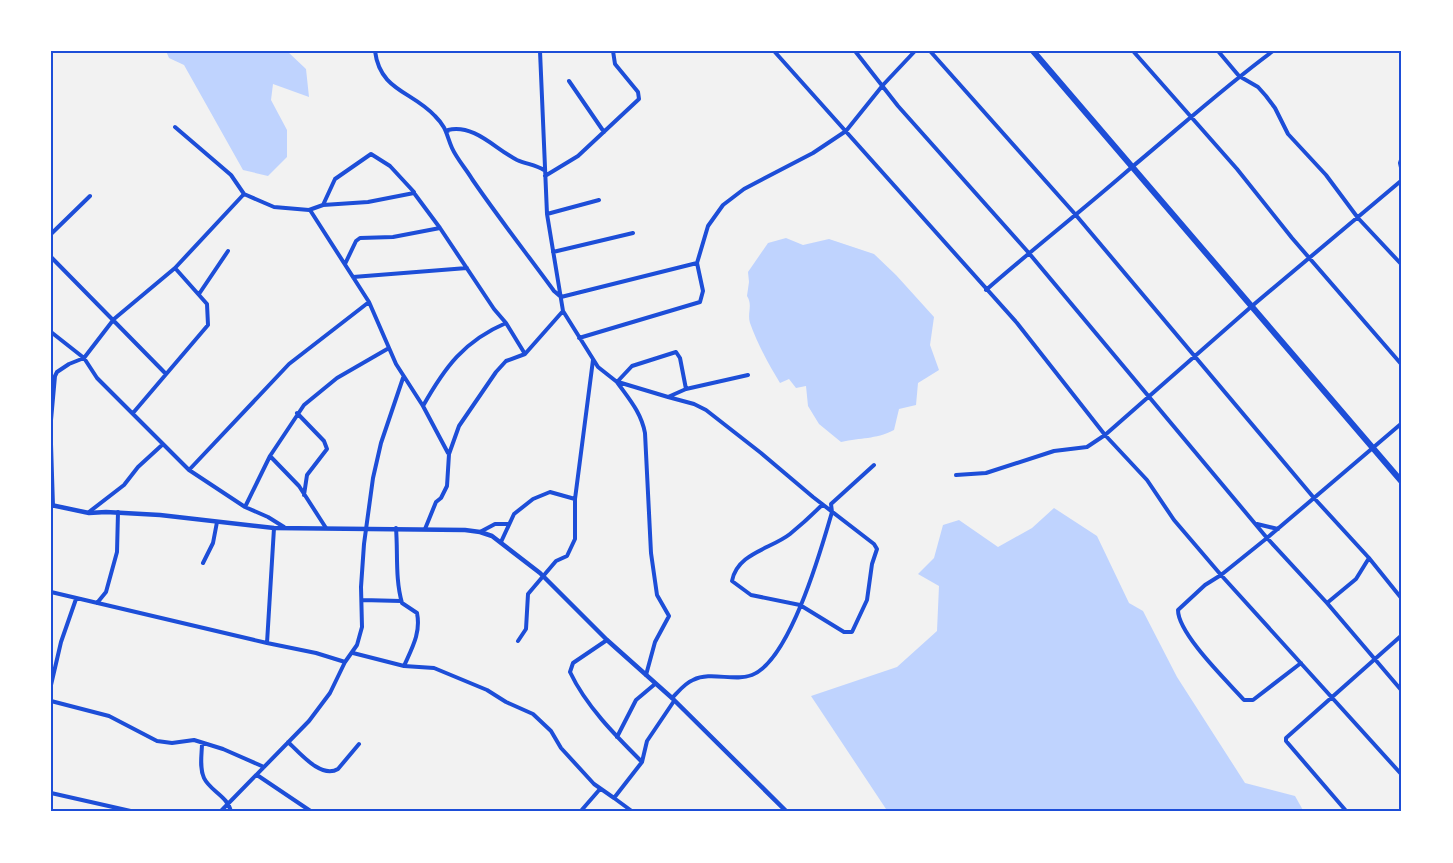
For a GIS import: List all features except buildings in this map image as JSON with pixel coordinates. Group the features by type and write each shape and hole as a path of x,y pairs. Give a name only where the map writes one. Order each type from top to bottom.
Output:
{"highway":[{"path":"1033,51 1402,482"}],"street":[{"path":"375,51 383,76 399,91 429,110 448,132 452,148 473,181 554,291 561,297"},
{"path":"540,51 547,214 562,311 593,360 602,371 617,382 640,413 645,433 651,554 657,595 669,616 655,642 646,675"},
{"path":"544,176 578,156 639,99 640,95 615,64 613,51"},
{"path":"774,51 1017,323 1105,435 1147,480 1174,520 1221,575 1402,775"},
{"path":"855,51 898,106 1028,252 1267,538 1327,603 1374,661 1402,691"},
{"path":"579,338 700,302 703,291 697,263 708,226 718,211 733,196 813,153 846,131 883,85 915,51"},
{"path":"930,51 1075,214 1402,599"},
{"path":"1133,51 1402,364"},
{"path":"1218,51 1239,76 1258,87 1266,96 1288,134 1326,175 1358,218 1402,265"},
{"path":"986,290 1028,252 1133,167 1239,76 1273,51"},
{"path":"569,81 604,132"},
{"path":"175,127 231,175 244,194 274,207 309,210 323,205 357,203 414,193"},
{"path":"448,132 448,130 457,129 481,136 516,159 544,170"},
{"path":"323,205 334,179 371,154 390,166 440,228 525,354"},
{"path":"1402,157 1400,163 1402,172"},
{"path":"956,475 986,473 1054,451 1087,447 1105,435 1252,306 1402,180"},
{"path":"51,420 57,372 84,358 114,319 175,268 244,194"},
{"path":"51,234 90,196"},
{"path":"547,214 598,200"},
{"path":"309,210 369,302 403,378 423,406 449,454"},
{"path":"345,264 356,241 360,238 393,237 440,228"},
{"path":"553,252 633,233"},
{"path":"199,294 228,251"},
{"path":"51,257 166,374"},
{"path":"561,297 697,263"},
{"path":"133,413 208,325 207,304 175,268"},
{"path":"352,277 467,268"},
{"path":"189,470 289,363 369,302"},
{"path":"424,529 436,502 441,498 447,486 449,454 459,426 496,372 506,362 525,354 562,311"},
{"path":"423,406 459,352 492,329 506,323"},
{"path":"51,332 84,358 97,378 189,470 244,507 284,527"},
{"path":"244,507 270,456 304,405 337,378 389,348"},
{"path":"617,382 632,366 676,352 680,358 686,389"},
{"path":"518,641 526,629 528,594 556,561 567,556 575,540 575,498 593,360"},
{"path":"668,397 686,389 748,375"},
{"path":"220,812 320,707 357,645 362,627 366,528 381,443 403,378"},
{"path":"617,382 694,404 706,411 772,461 822,505 872,542 877,549 872,564 867,600 852,632 844,632 800,605 751,595 732,581 748,556 783,540 822,505"},
{"path":"297,413 324,441 327,449 307,476 304,495"},
{"path":"1301,663 1253,700 1244,700 1197,648 1178,614 1180,607 1278,529 1402,423"},
{"path":"51,444 52,506 88,513 118,512 274,528 480,531 501,542 543,576 787,812"},
{"path":"88,513 124,485 138,467 162,445"},
{"path":"270,456 298,486 326,528"},
{"path":"614,798 642,762 647,741 673,700 694,679 748,676 761,670 780,647 812,577 832,512 831,504 874,465"},
{"path":"501,542 508,524 520,508 534,498 553,492 575,498"},
{"path":"96,603 106,592 117,552 118,512"},
{"path":"203,563 213,543 217,522"},
{"path":"480,531 495,524 508,524"},
{"path":"1256,524 1278,529"},
{"path":"267,644 274,528"},
{"path":"396,528 397,585 403,605 417,613 418,625 416,641 404,666"},
{"path":"1327,603 1356,579 1369,558"},
{"path":"51,592 267,644 316,653 345,662"},
{"path":"51,685 61,642 76,599"},
{"path":"362,600 402,601"},
{"path":"1347,812 1286,741 1286,738 1402,635"},
{"path":"607,640 573,663 570,669 576,684 617,737 642,762"},
{"path":"353,653 404,666 430,667 487,690 539,718 552,731 565,753 600,789 633,812"},
{"path":"617,737 636,700 655,684"},
{"path":"51,701 108,716 158,741 188,740 202,743 223,749 264,767"},
{"path":"288,742 311,763 326,772 338,769 359,744"},
{"path":"202,743 201,766 205,780 230,804 231,812"},
{"path":"257,775 312,812"},
{"path":"580,812 600,789"},
{"path":"51,793 135,812"}],"water":[{"path":"166,51 287,51 306,69 309,97 273,84 271,100 287,130 287,157 268,176 243,170 184,65 169,58"},
{"path":"786,238 803,245 829,239 874,254 934,317 930,345 939,370 918,383 916,405 899,409 894,430 874,437 841,442 819,424 808,406 806,386 796,388 789,379 780,383 772,369 750,323 750,303 747,296 748,272 768,243"},
{"path":"1054,508 1097,536 1129,603 1143,611 1177,677 1245,783 1295,796 1304,812 888,812 811,696 897,667 937,631 939,586 918,574 934,558 943,525 959,520 998,547 1032,528"}]}
